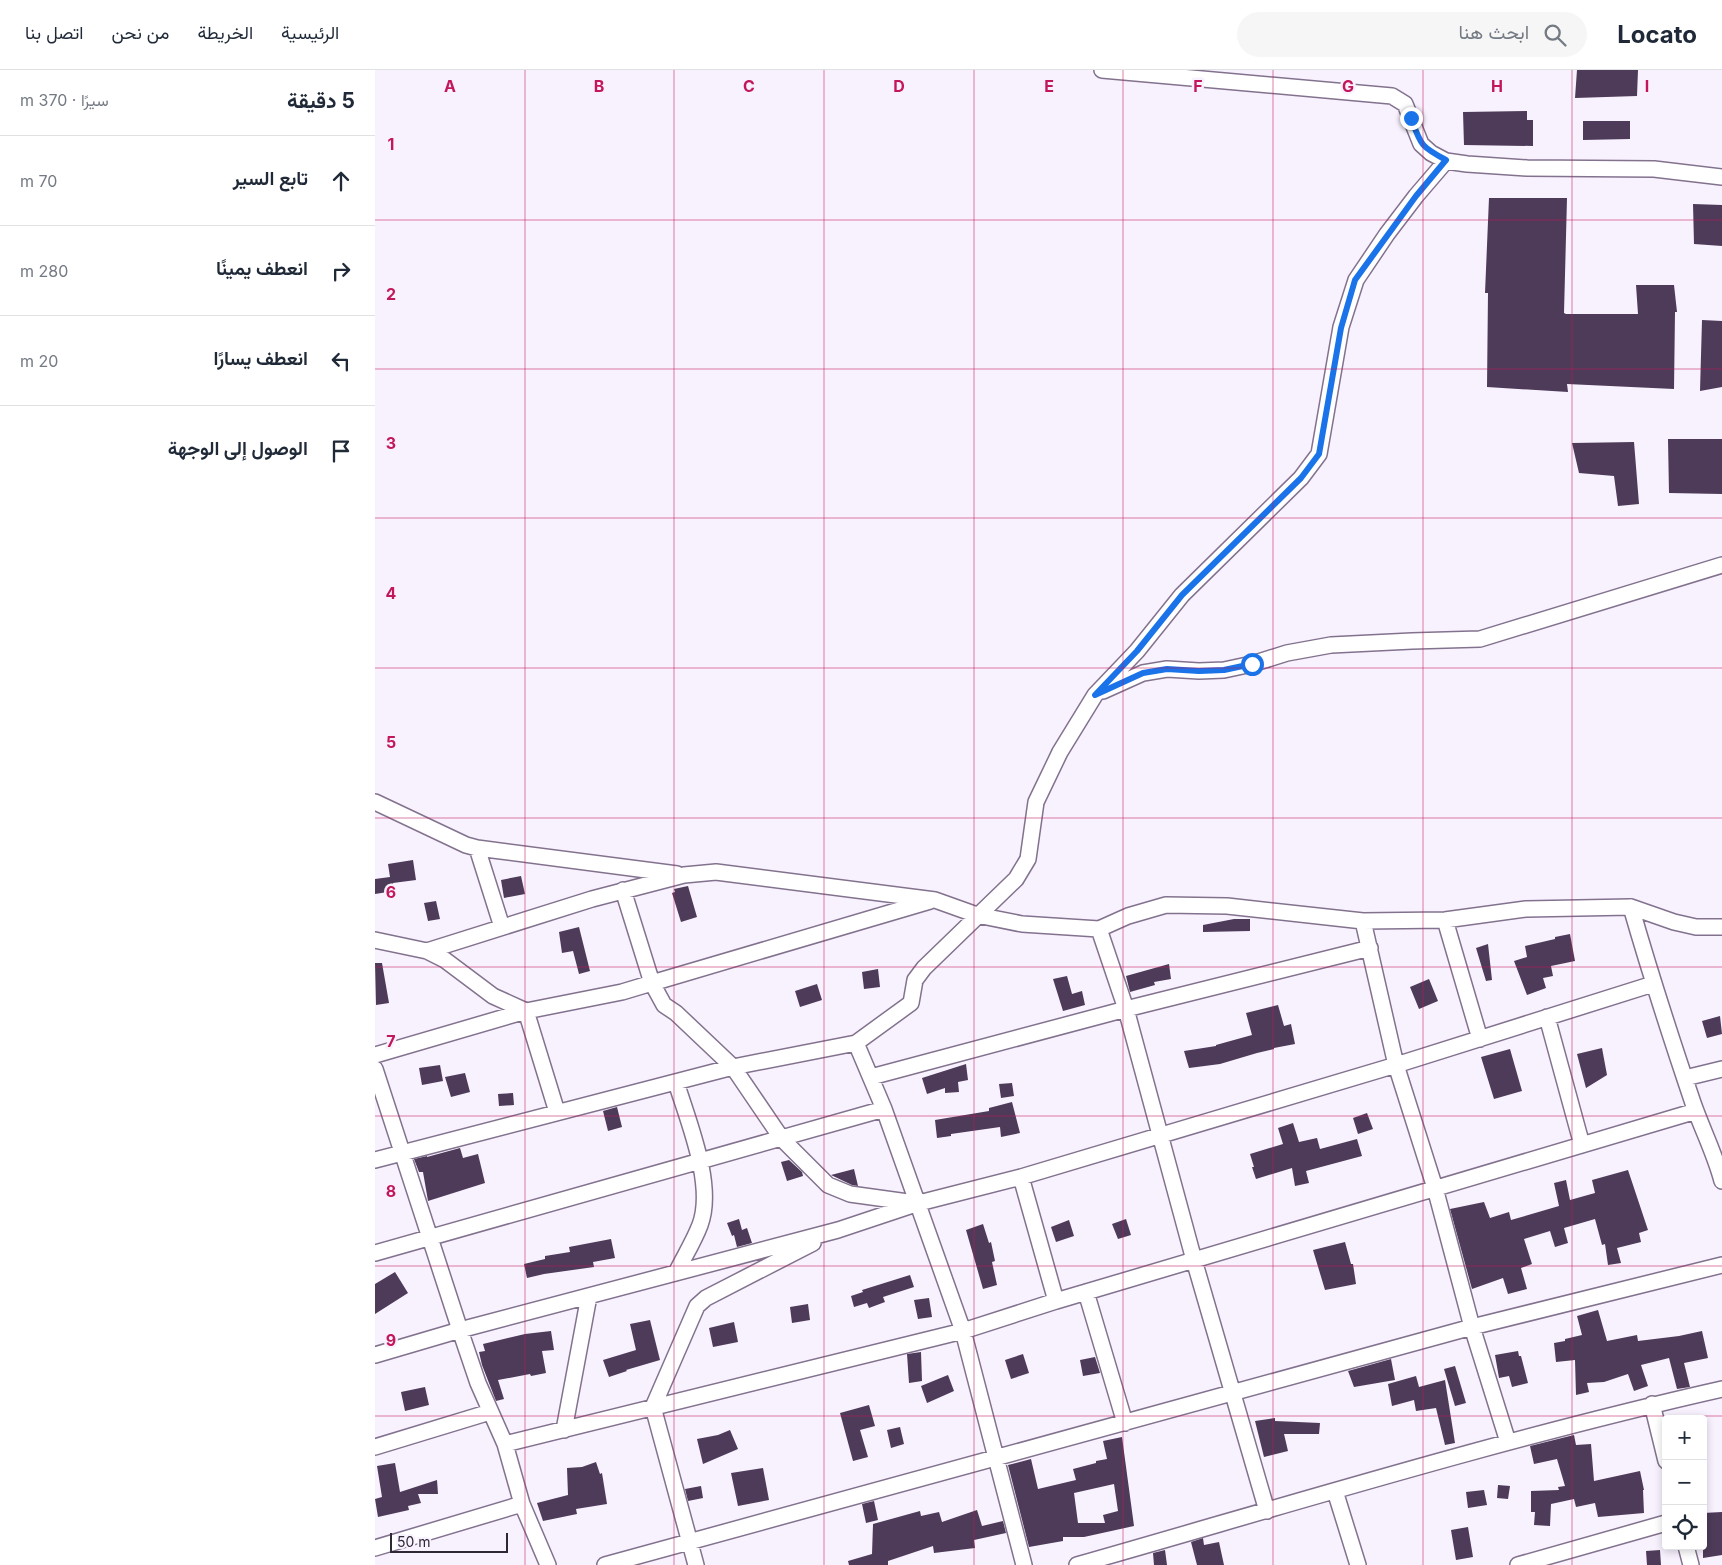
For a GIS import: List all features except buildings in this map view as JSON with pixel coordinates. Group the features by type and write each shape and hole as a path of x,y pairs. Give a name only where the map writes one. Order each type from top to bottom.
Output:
{"street":[{"path":"1102,70 1392,96 1405,104 1421,144 1446,160 1467,164 1527,168 1654,169 1722,177"},
{"path":"375,1160 733,1067 856,1043 911,1003 915,980 977,915 1016,879 1028,859 1036,802 1059,752 1095,695 1137,651 1182,595 1301,478 1319,454 1341,328 1355,280 1416,196 1446,160"},
{"path":"1095,695 1143,673 1167,669 1224,670 1331,645 1412,640 1480,639 1722,565"},
{"path":"375,802 466,845 477,848 684,875"},
{"path":"477,848 502,927"},
{"path":"427,951 592,898 684,875 716,872 935,900 977,915 1022,924 1099,929 1128,916 1166,905 1227,906 1363,921 1445,920 1526,909 1631,907 1674,922 1696,927 1722,927"},
{"path":"623,890 652,983 664,1005 676,1013 733,1067 781,1139 828,1185 850,1194 919,1203"},
{"path":"375,1055 526,1012 622,992 935,900"},
{"path":"1631,907 1653,984 1696,1111 1720,1165 1722,1181"},
{"path":"1445,920 1480,1039"},
{"path":"1363,921 1396,1066 1435,1188 1471,1327 1508,1442"},
{"path":"1099,929 1126,1009 1194,1260 1267,1511"},
{"path":"375,940 427,951 445,960 493,996 526,1012 557,1112"},
{"path":"871,1077 1126,1009 1369,948"},
{"path":"375,1355 460,1330 839,1230 919,1203 1021,1177 1160,1137 1396,1066 1653,984"},
{"path":"1547,1017 1582,1145"},
{"path":"856,1043 884,1109 919,1203 963,1331 1024,1565"},
{"path":"375,1069 431,1236 460,1330 490,1412 505,1444 522,1504 548,1565"},
{"path":"1685,1078 1722,1069"},
{"path":"676,1082 700,1162 705,1202 701,1224 676,1273"},
{"path":"375,1253 884,1109"},
{"path":"505,1444 963,1331 1086,1292 1696,1111"},
{"path":"1021,1177 1057,1301"},
{"path":"696,1565 653,1407 697,1306 706,1298 839,1230"},
{"path":"605,1565 995,1457 1233,1394 1471,1327 1722,1265"},
{"path":"1086,1292 1125,1423"},
{"path":"564,1430 589,1296"},
{"path":"1077,1565 1508,1442 1652,1404 1722,1389"},
{"path":"1652,1404 1666,1460"},
{"path":"375,1447 490,1412"},
{"path":"1335,1491 1358,1565"},
{"path":"375,1548 522,1504"},
{"path":"1518,1565 1662,1524"},
{"path":"1687,1550 1691,1565"}],"route":[{"path":"1252,664 1224,670 1167,669 1143,673 1095,695 1137,651 1182,595 1301,478 1319,454 1341,328 1355,280 1387,234 1446,160 1421,144 1411,118"}]}
